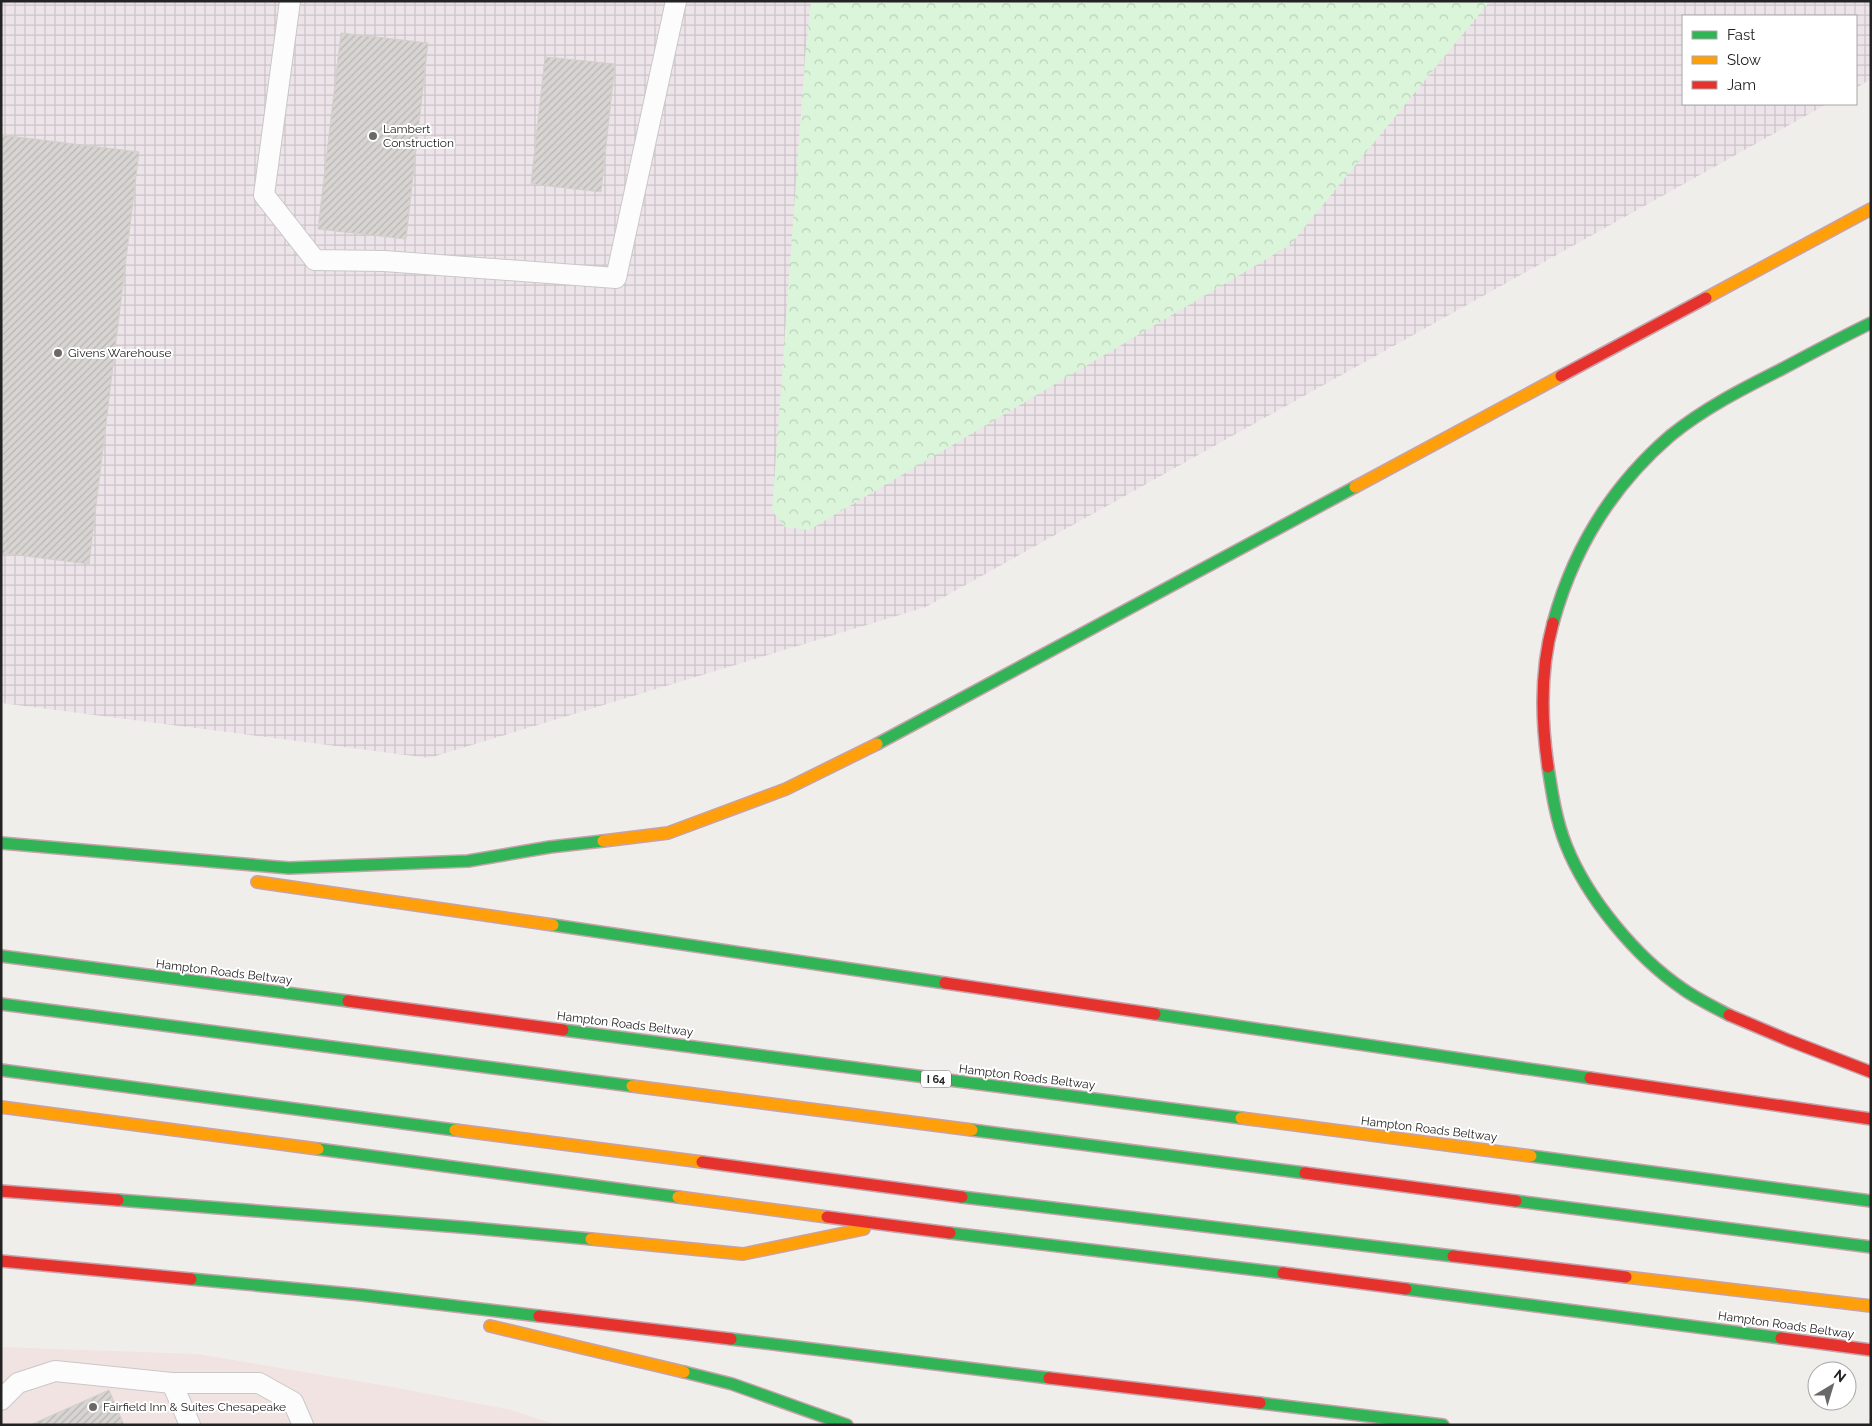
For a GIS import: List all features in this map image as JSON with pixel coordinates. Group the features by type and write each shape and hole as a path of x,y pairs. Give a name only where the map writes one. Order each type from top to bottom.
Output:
{"highway":[{"path":"1,844 289,868 468,861 550,847 668,833 786,789 884,741 1871,209"},
{"path":"1871,323 1722,399 1669,437 1632,475 1605,507 1576,555 1560,596 1554,612 1545,661 1541,709 1545,757 1553,800 1570,853 1601,906 1631,944 1676,985 1723,1012 1779,1037 1871,1072"},
{"path":"1,844 179,870"},
{"path":"248,880 1871,1119"},
{"name":"Hampton Roads Beltway","path":"1,956 1871,1201"},
{"path":"1,1004 1871,1247"},
{"path":"1,1070 1026,1205 1871,1306"},
{"name":"Hampton Roads Beltway","path":"1,1107 885,1225 1311,1276 1871,1350"},
{"path":"1,1190 463,1227 743,1254 885,1225"},
{"path":"1,1261 362,1295 1443,1425"},
{"path":"362,1295 457,1318"},
{"path":"476,1322 732,1384 847,1425"}],"lane":[{"path":"290,1 264,195 315,260 384,261 616,278 676,1"},
{"path":"1,1400 18,1383 55,1371 172,1383 259,1383 293,1402 303,1425"},
{"path":"172,1383 190,1425"}],"shaded area":[{"path":"1,1 1871,1 1871,79 1857,87 1857,15 1682,15 1682,105 1825,105 926,607 429,758 1,703"},
{"path":"1,1347 198,1354 398,1388 511,1410 557,1425 1,1425"}],"green space":[{"path":"811,1 1490,1 1290,245 809,530 785,527 772,511 805,57"}],"building":[{"name":"Lambert Construction","path":"341,33 428,43 406,239 318,229"},
{"path":"545,57 615,64 601,192 531,184"},
{"name":"Givens Warehouse","path":"1,135 139,152 89,564 1,553"},
{"name":"Fairfield Inn & Suites Chesapeake","path":"109,1390 124,1425 30,1425"}],"traffic: fast":[{"path":"1553,623 1561,596 1572,570 1597,521 1630,476 1649,455 1683,426 1723,400 1871,323"},
{"path":"877,744 1355,487"},
{"path":"1548,767 1557,816 1566,845 1575,865 1600,905 1631,943 1665,976 1694,996 1729,1015"},
{"path":"1,843 289,868 468,861 550,847 603,841"},
{"path":"553,925 945,983"},
{"path":"1,956 348,1001"},
{"path":"1,1004 632,1086"},
{"path":"1155,1014 1590,1078"},
{"path":"563,1030 1241,1118"},
{"path":"1,1070 455,1130"},
{"path":"972,1130 1305,1173"},
{"path":"318,1149 678,1197"},
{"path":"1531,1156 1871,1201"},
{"path":"962,1197 1453,1256"},
{"path":"118,1200 591,1239"},
{"path":"1516,1201 1871,1247"},
{"path":"950,1233 1283,1273"},
{"path":"191,1279 362,1295 539,1316"},
{"path":"1406,1289 1781,1338"},
{"path":"731,1339 1049,1378"},
{"path":"684,1372 732,1384 847,1425"},
{"path":"1260,1403 1443,1425"}],"traffic: slow":[{"path":"1706,298 1871,209"},
{"path":"1355,487 1561,376"},
{"path":"603,841 668,833 786,789 877,744"},
{"path":"257,882 553,925"},
{"path":"632,1086 972,1130"},
{"path":"1,1107 318,1149"},
{"path":"1241,1118 1531,1156"},
{"path":"455,1130 702,1162"},
{"path":"678,1197 827,1217"},
{"path":"591,1239 743,1254 864,1229"},
{"path":"1626,1277 1871,1306"},
{"path":"490,1326 684,1372"}],"traffic: jam":[{"path":"1561,376 1706,298"},
{"path":"1548,767 1543,695 1546,659 1553,623"},
{"path":"945,983 1155,1014"},
{"path":"348,1001 563,1030"},
{"path":"1729,1015 1871,1072"},
{"path":"1590,1078 1871,1119"},
{"path":"702,1162 962,1197"},
{"path":"1305,1173 1516,1201"},
{"path":"1,1191 118,1200"},
{"path":"827,1217 950,1233"},
{"path":"1453,1256 1626,1277"},
{"path":"1,1261 191,1279"},
{"path":"1283,1273 1406,1289"},
{"path":"539,1316 731,1339"},
{"path":"1781,1338 1871,1350"},
{"path":"1049,1378 1260,1403"}],"place":[{"name":"Lambert Construction","path":"373,136"},
{"name":"Givens Warehouse","path":"58,353"},
{"name":"Fairfield Inn & Suites Chesapeake","path":"93,1407"}]}
